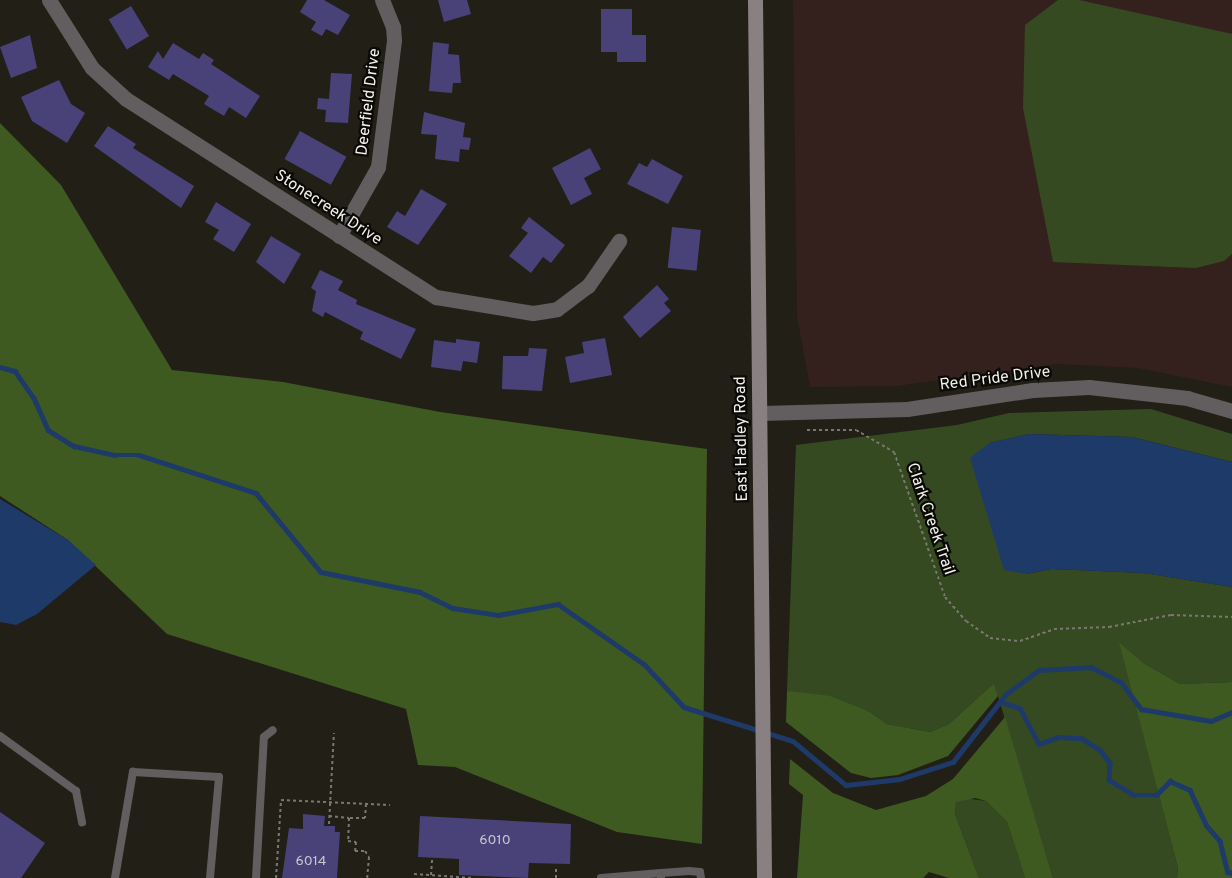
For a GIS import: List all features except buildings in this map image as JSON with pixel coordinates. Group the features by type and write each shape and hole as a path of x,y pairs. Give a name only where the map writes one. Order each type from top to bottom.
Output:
{"street":[{"name":"Stonecreek Drive","path":"49,0 85,58 110,86 436,297 533,313 557,309 578,297 619,241"},
{"name":"Deerfield Drive","path":"339,236 378,167 394,40 393,27 382,0"},
{"name":"East Hadley Road","path":"755,0 764,878"},
{"name":"Red Pride Drive","path":"760,412 907,409 1033,390 1089,387 1187,398 1232,411"}],"lane":[{"path":"256,877 264,737 273,730"},
{"path":"0,736 76,791 82,822"},
{"path":"115,878 133,772 219,777 211,877"},
{"path":"602,878 689,871 700,872 701,878"}],"path":[{"name":"Clark Creek Trail","path":"807,430 856,430 894,452 945,597 966,621 990,638 1020,641 1054,629 1109,627 1171,615 1232,617"},
{"path":"329,824 334,733"},
{"path":"276,878 281,800 390,806"},
{"path":"329,816 365,818 366,804"},
{"path":"349,818 348,841 356,842 355,851 365,851 369,857 368,878"},
{"path":"431,875 432,859"},
{"path":"556,866 556,878"},
{"path":"414,874 473,878"}],"shaded area":[{"path":"793,0 1232,0 1232,387 1138,368 1058,364 896,386 810,387 797,316"}],"green space":[{"path":"1058,0 1079,0 1232,34 1232,254 1224,261 1196,268 1053,262 1023,108 1025,25"},
{"path":"0,123 61,185 172,370 283,382 440,412 707,449 702,844 617,832 455,767 418,765 406,709 167,634 68,540 0,496"},
{"path":"1151,409 1232,434 1232,462 1132,437 1029,434 989,443 1026,574 1052,569 1144,573 1232,587 1232,682 1180,684 1145,664 1120,643 1178,868 1177,878 1053,878 994,683 949,724 930,732 887,724 870,712 787,691 796,445 957,425 1009,413"},
{"path":"1119,642 1145,664 1180,684 1232,682 1232,878 1177,878 1178,868"},
{"path":"994,683 998,696 948,756 898,775 871,778 851,773 786,722 787,691 830,696 870,712 887,724 930,732 949,724"},
{"path":"1005,717 1053,878 1025,878 1007,822 986,801 975,798 956,802 955,814 979,878 949,878 929,872 923,878 797,878 803,795 789,784 790,759 833,793 876,810 926,796 953,779"},
{"path":"964,798 986,801 1007,822 1025,878 979,878 955,814 956,802"}],"water":[{"path":"1029,434 1132,437 1232,462 1232,587 1144,573 1052,569 1026,574 1004,570 970,458 989,443"},
{"path":"0,499 68,540 96,565 37,614 16,625 0,622"}],"waterway":[{"path":"0,367 15,371 34,398 48,430 74,446 115,455 139,455 256,493 321,572 420,592 453,608 498,615 558,604 645,665 684,707 793,741 846,785 900,779 953,762 1006,694 1039,670 1091,667 1121,682 1141,709 1211,721 1232,712"},
{"path":"1001,702 1020,708 1039,744 1059,737 1081,738 1100,750 1110,763 1109,780 1134,795 1156,795 1170,781 1190,790 1207,826 1220,841 1228,872 1232,873"}]}
